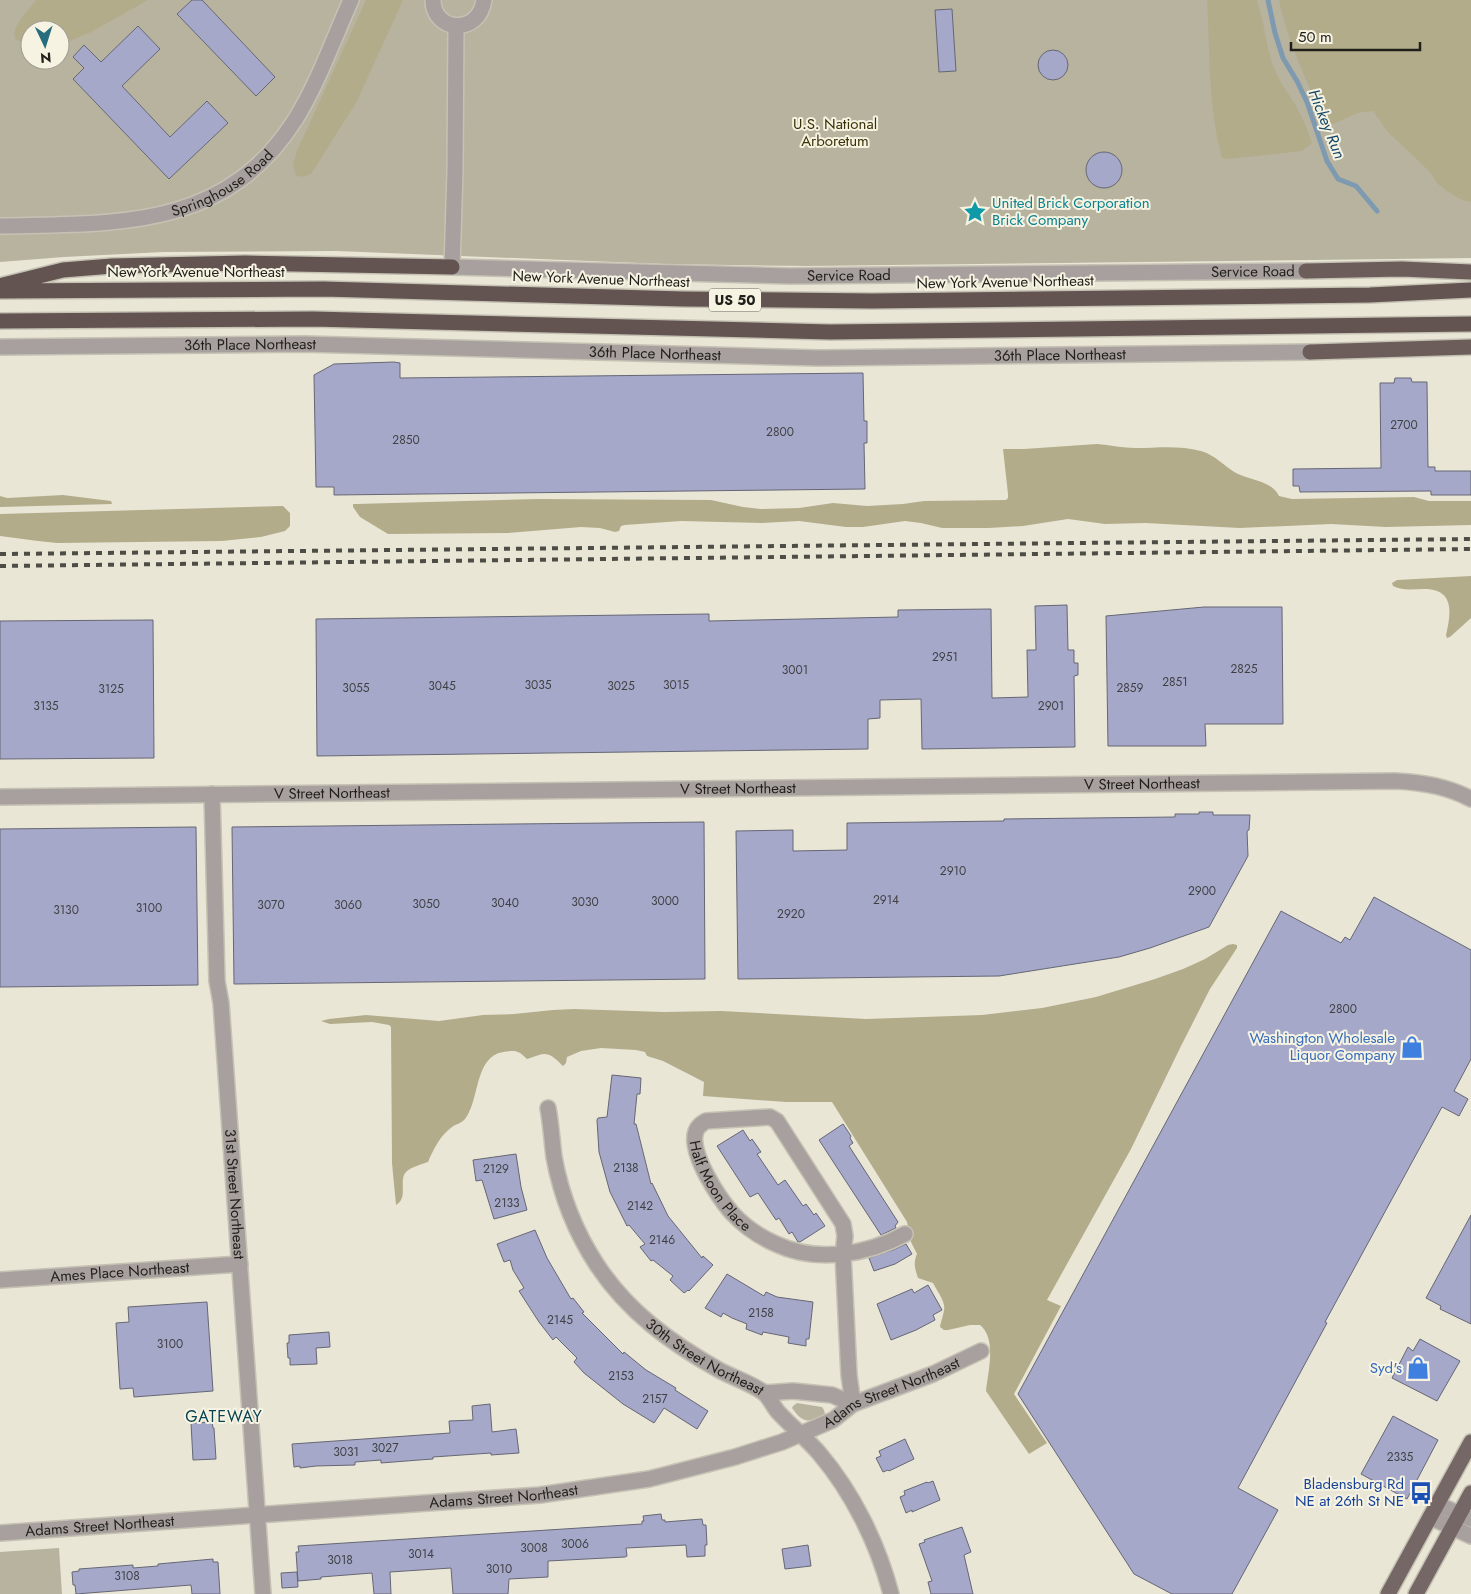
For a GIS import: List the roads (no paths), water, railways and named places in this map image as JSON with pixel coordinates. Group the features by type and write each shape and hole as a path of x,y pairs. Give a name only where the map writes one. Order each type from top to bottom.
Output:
{"highway":[{"path":"0,286 63,270 112,266 245,263 452,267"},
{"path":"1306,271 1402,269 1471,272"},
{"name":"New York Avenue Northeast","path":"0,291 324,289 711,300 882,301 1370,295 1471,290"},
{"name":"US 50","path":"0,321 304,319 820,332 1437,325 1471,323"},
{"path":"1310,352 1471,348"}],"main road":[{"path":"1388,1594 1471,1442"},
{"path":"1416,1594 1451,1528 1465,1517 1471,1493"}],"street":[{"name":"Springhouse Road","path":"0,226 140,220 191,206 229,187 250,172 270,153 294,120 316,81 351,0"},
{"path":"433,0 436,12 441,19 456,26 472,22 478,16 484,0"},
{"path":"452,267 456,26"},
{"name":"Service Road","path":"452,267 790,276 1306,271"},
{"name":"36th Place Northeast","path":"0,347 304,344 820,358 1310,352"},
{"name":"V Street Northeast","path":"0,797 1395,781 1434,785 1471,799"},
{"name":"31st Street Northeast","path":"212,794 217,981 221,1003 263,1594"},
{"name":"30th Street Northeast","path":"548,1108 556,1167 568,1208 590,1254 610,1283 639,1315 666,1337 721,1371 765,1393 778,1412 821,1456 838,1480 856,1509 879,1555 891,1594"},
{"name":"Half Moon Place","path":"853,1404 849,1374 843,1254 844,1224 777,1120 770,1117 706,1121 700,1124 695,1135 697,1151 705,1173 717,1195 733,1214 752,1231 776,1245 823,1255 843,1254 881,1246 905,1234"},
{"name":"Ames Place Northeast","path":"0,1280 240,1264"},
{"name":"Adams Street Northeast","path":"0,1533 540,1495 624,1484 688,1470 735,1457 801,1435 833,1420 853,1404 933,1374 981,1351"},
{"path":"765,1393 793,1391 832,1395 853,1404"},
{"path":"1437,1504 1465,1517"},
{"path":"1430,1517 1471,1536"}],"waterway":[{"name":"Hickey Run","path":"1268,0 1283,58 1307,102 1327,161 1338,179 1356,186 1377,211"}],"railway":[{"path":"0,554 1471,539"},
{"path":"0,566 1471,549"}],"place":[{"name":"United Brick Corporation Brick Company","path":"975,212"},
{"name":"Washington Wholesale Liquor Company","path":"1412,1047"},
{"name":"Syd's","path":"1418,1368"},
{"name":"Bladensburg Rd NE at 26th St NE","path":"1421,1493"}],"district":[{"name":"GATEWAY","path":"224,1416"}],"park label":[{"name":"U.S. National Arboretum","path":"835,132"}]}
